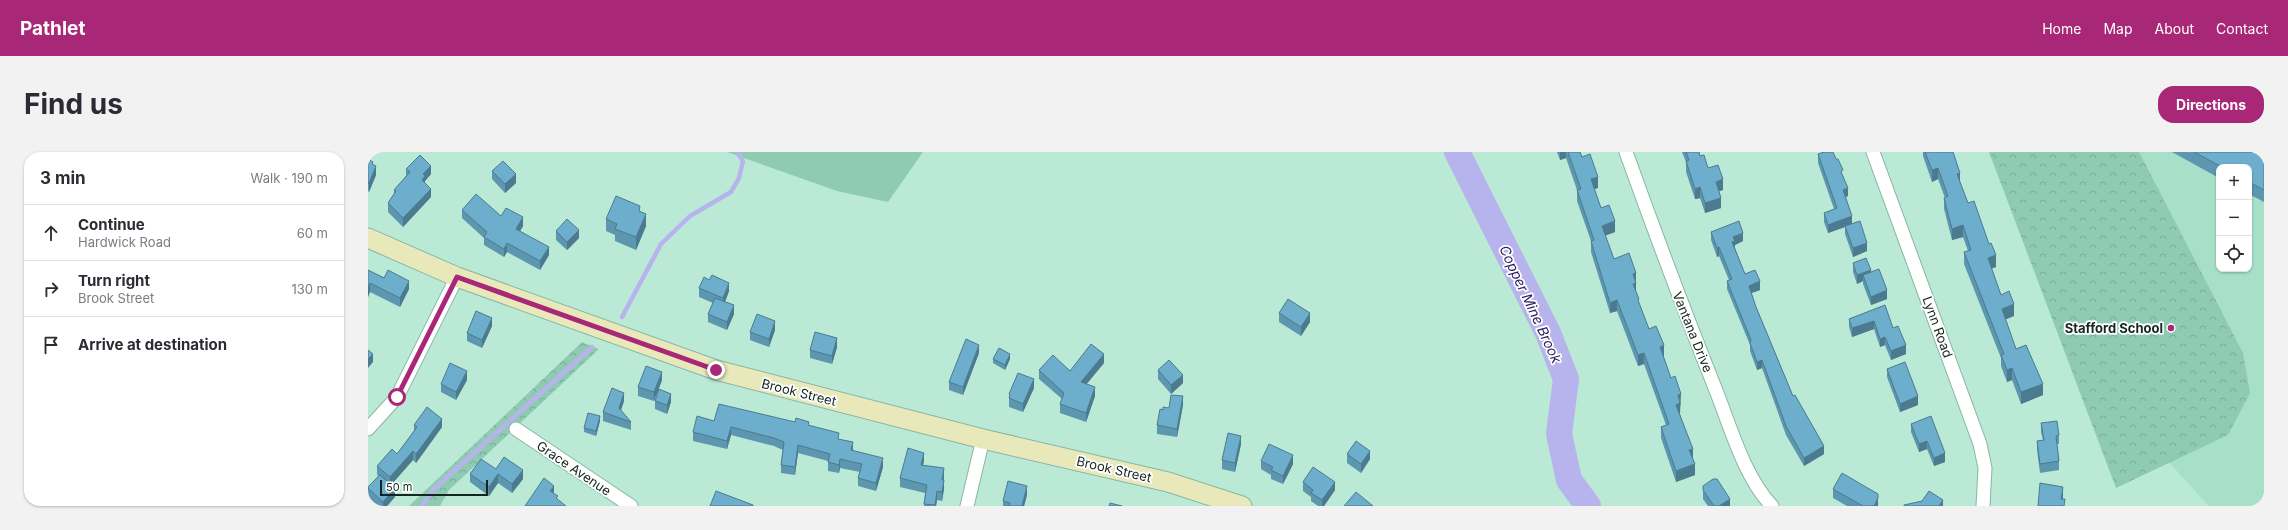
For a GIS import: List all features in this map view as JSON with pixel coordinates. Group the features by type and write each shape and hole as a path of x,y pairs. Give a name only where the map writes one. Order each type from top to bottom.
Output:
{"street":[{"name":"Vantana Drive","path":"1626,152 1673,282 1741,454 1763,496 1772,506"},
{"name":"Lynn Road","path":"1873,152 1980,444 1985,468 1983,506"},
{"name":"Brook Street","path":"368,238 457,277 716,370 983,439 1168,482 1242,506"},
{"path":"368,429 397,397 457,277"},
{"name":"Grace Avenue","path":"516,429 632,506"},
{"path":"967,506 983,439"}],"shaded area":[{"name":"Stafford School","path":"2012,152 2264,152 2264,506 2209,506 2100,387"}],"green space":[{"path":"727,152 923,152 888,202 837,191"},
{"name":"Stafford School","path":"1989,152 2139,152 2243,353 2250,393 2228,435 2116,488"},
{"path":"582,342 599,349 449,490 440,506 409,506"}],"building":[{"path":"1568,152 1580,152 1582,157 1590,154 1598,177 1591,179 1601,208 1609,205 1615,221 1602,226 1614,259 1629,253 1636,273 1633,274 1636,283 1633,284 1639,299 1638,300 1649,329 1656,326 1664,345 1660,347 1671,378 1675,376 1681,394 1678,395 1680,403 1676,405 1693,449 1689,450 1695,464 1676,471 1661,427 1669,424 1644,353 1638,355 1617,300 1610,303 1591,241 1594,240 1577,190 1581,189"},
{"path":"1686,152 1699,152 1700,156 1704,155 1708,168 1718,165 1723,179 1716,182 1721,198 1705,203 1700,187 1695,189 1686,161 1689,160"},
{"path":"1833,152 1843,170 1841,172 1848,188 1843,190 1852,216 1828,225 1824,213 1837,208 1818,154"},
{"path":"1925,152 1953,152 1960,173 1957,174 1968,203 1974,201 1989,244 1991,243 1996,255 1988,258 2001,295 2009,291 2014,304 2002,309 2016,349 2026,345 2043,384 2021,392 2012,368 2007,370 2001,355 2004,354 1964,252 1971,250 1963,225 1952,229 1944,198 1948,196 1938,168 1932,170"},
{"path":"2194,152 2264,152 2264,190 2252,184 2252,164 2216,164"},
{"path":"420,155 431,166 423,174 425,176 422,180 431,189 403,218 388,203 396,191 394,190 410,172 406,169"},
{"path":"368,159 376,166 369,183 368,183"},
{"path":"503,161 516,174 505,184 492,171"},
{"path":"476,194 501,216 506,208 523,217 516,229 549,247 540,261 507,243 504,249 484,237 487,232 462,210"},
{"path":"616,196 640,206 639,211 646,214 636,237 615,229 617,224 606,219"},
{"path":"567,219 579,230 567,242 556,231"},
{"path":"1739,221 1743,233 1733,237 1735,241 1732,242 1745,274 1755,270 1760,281 1749,286 1756,307 1793,396 1795,395 1824,446 1804,458 1786,426 1762,360 1757,362 1750,343 1751,340 1727,281 1732,279 1711,232"},
{"path":"1860,221 1867,243 1853,248 1845,226"},
{"path":"1866,258 1871,270 1857,275 1853,263"},
{"path":"1879,269 1887,290 1871,297 1863,275"},
{"path":"368,270 384,278 388,270 409,281 400,298 370,283 368,288"},
{"path":"712,275 729,283 723,298 699,288 704,277 709,280"},
{"path":"715,298 734,305 727,322 708,314"},
{"path":"1288,299 1310,313 1301,327 1279,313"},
{"path":"1885,305 1893,328 1898,326 1906,345 1891,351 1885,337 1880,339 1874,321 1852,328 1849,319"},
{"path":"476,311 492,318 482,340 467,333"},
{"path":"757,314 775,321 769,339 750,332"},
{"path":"815,332 837,338 832,356 810,350"},
{"path":"966,339 979,345 963,387 949,382"},
{"path":"1091,344 1104,354 1081,382 1095,387 1086,413 1060,404 1064,393 1039,370 1053,355 1070,371"},
{"path":"999,348 1010,354 1005,365 993,359"},
{"path":"368,350 373,354 368,359"},
{"path":"1169,360 1183,375 1171,385 1158,370"},
{"path":"1905,362 1918,396 1900,404 1887,369"},
{"path":"450,363 467,371 456,392 441,384"},
{"path":"646,366 662,372 654,392 638,387"},
{"path":"1018,373 1034,379 1023,404 1009,398 1009,394"},
{"path":"612,388 624,393 619,408 631,422 603,412"},
{"path":"659,389 671,394 667,405 655,401"},
{"path":"1171,395 1183,396 1177,429 1157,425 1160,409 1163,410 1163,407 1169,408"},
{"path":"719,404 795,422 796,418 809,422 808,425 839,433 838,439 853,442 851,450 883,458 876,483 858,478 862,464 840,459 839,465 828,462 830,454 798,445 795,467 781,465 784,442 774,438 731,427 727,441 693,432 697,416 714,421"},
{"path":"427,407 442,419 416,454 413,451 390,477 377,466 392,449 397,454 417,427 414,425"},
{"path":"588,413 600,416 596,431 584,428"},
{"path":"1931,416 1945,453 1934,458 1927,441 1919,444 1911,424"},
{"path":"2057,421 2059,435 2056,436 2059,461 2040,464 2037,441 2044,440 2041,423"},
{"path":"1228,433 1241,436 1235,463 1222,460"},
{"path":"1356,441 1370,451 1361,464 1347,454"},
{"path":"1269,444 1293,455 1283,476 1271,470 1273,467 1261,461"},
{"path":"908,448 924,453 921,465 944,468 942,492 937,491 935,505 924,504 927,485 900,478"},
{"path":"504,457 523,470 512,484 498,474 489,487 470,474 481,459 496,469"},
{"path":"1313,467 1335,482 1322,500 1311,493 1313,490 1303,482"},
{"path":"1842,473 1878,494 1878,498 1874,506 1863,506 1833,489"},
{"path":"380,475 395,488 383,502 368,488"},
{"path":"544,478 554,486 550,491 558,496 556,498 566,506 525,506"},
{"path":"1713,479 1717,479 1730,499 1719,506 1714,506 1703,490 1703,486"},
{"path":"1008,481 1027,486 1022,506 1009,506 1010,503 1003,501"},
{"path":"2040,483 2063,487 2061,499 2065,499 2064,506 2038,506"},
{"path":"716,491 753,505 753,506 710,506"},
{"path":"1929,491 1943,500 1939,506 1904,506 1922,501"},
{"path":"1356,492 1373,506 1344,506"},
{"path":"1110,503 1122,506 1109,506"}],"waterway":[{"path":"622,317 661,244 690,216 731,192 739,178 743,161 737,152"},
{"name":"Copper Mine Brook","path":"1457,152 1548,333 1566,379 1559,434 1569,480 1588,506"},
{"path":"422,506 434,489 592,347"}],"place":[{"name":"Stafford School","path":"2171,328"}],"route":[{"path":"397,397 452,290 457,277 716,370"}]}
